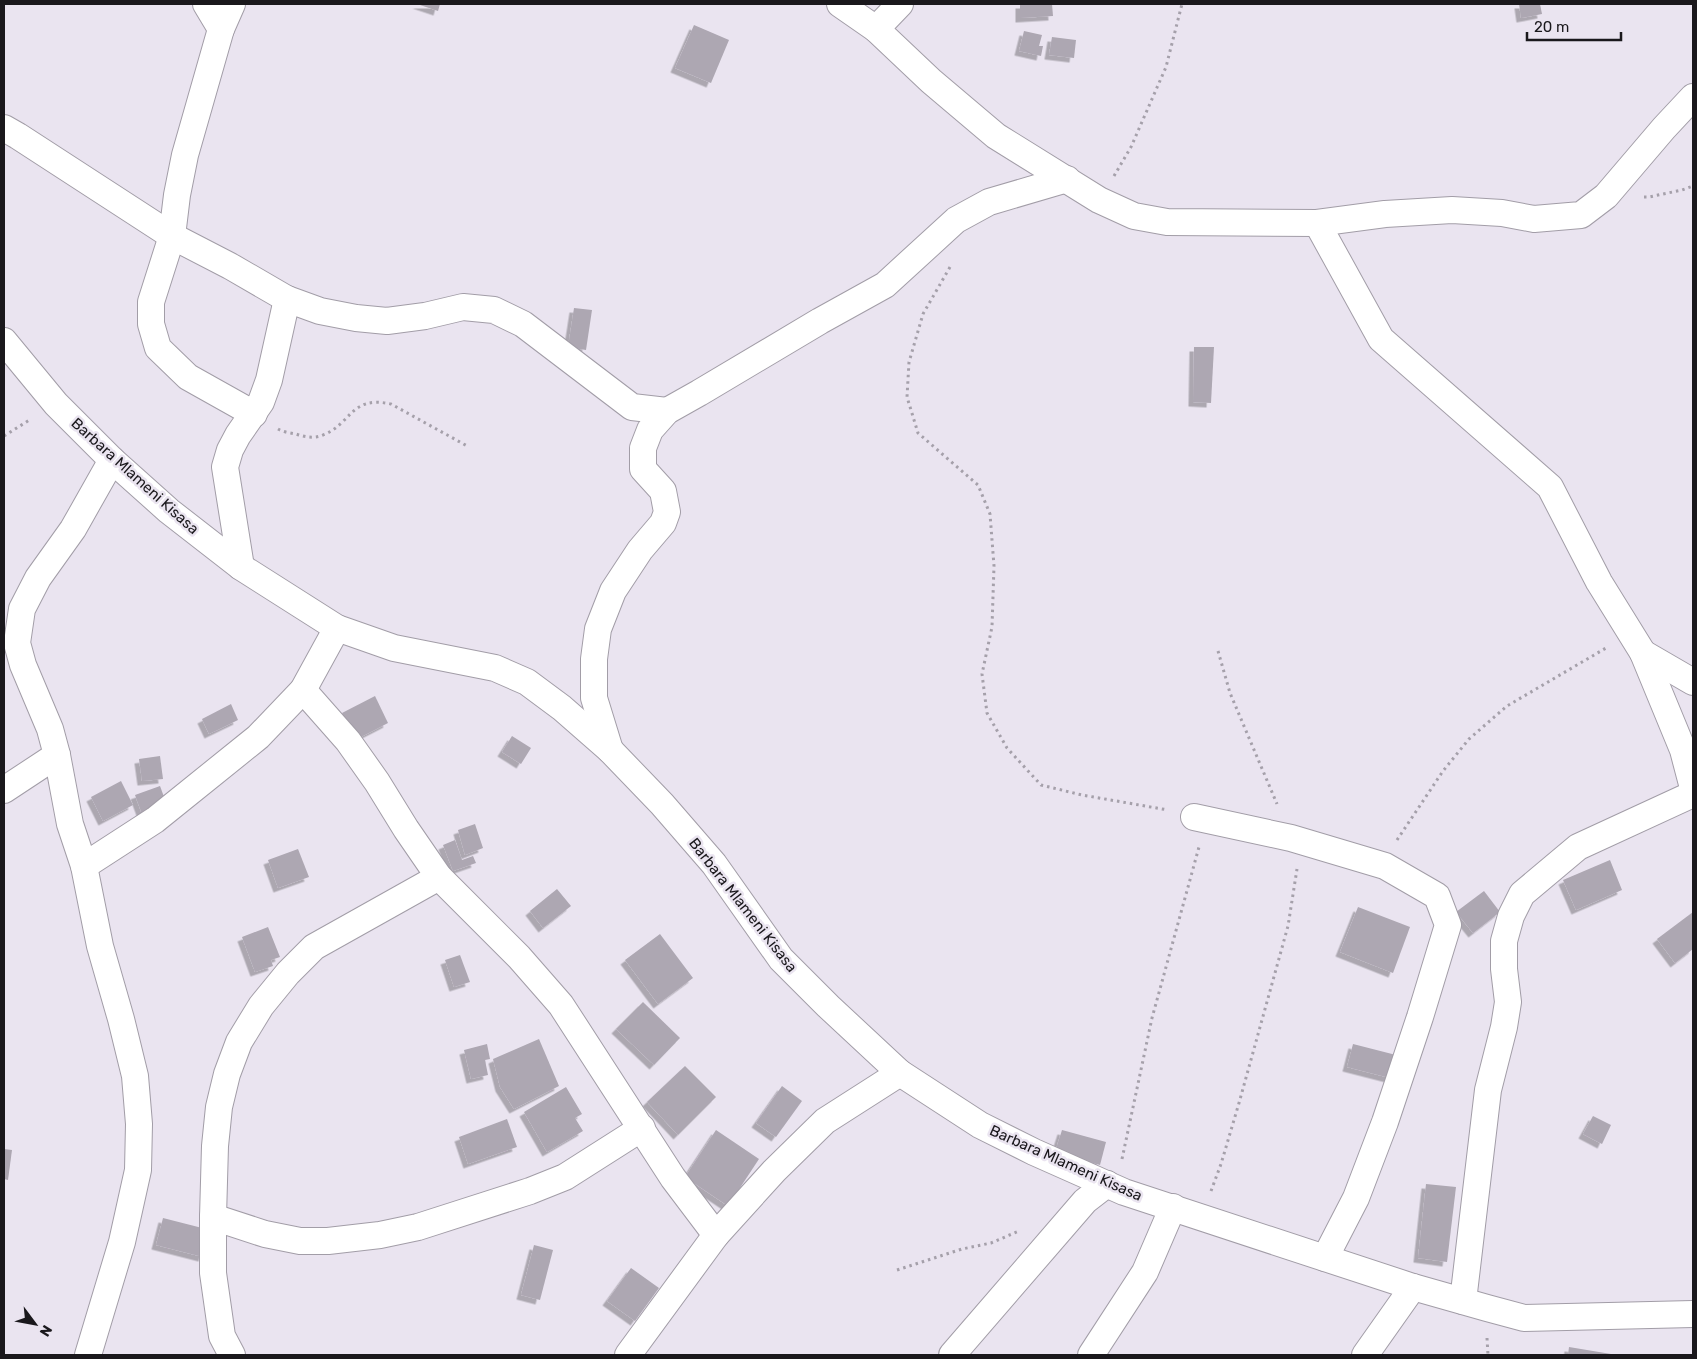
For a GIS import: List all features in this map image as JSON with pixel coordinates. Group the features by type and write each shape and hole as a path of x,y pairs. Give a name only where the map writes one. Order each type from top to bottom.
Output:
{"street":[{"path":"206,4 221,30"},
{"path":"232,4 221,30 184,155 172,236 151,302 151,324 158,348 188,377 254,414"},
{"path":"840,4 876,30 931,81 996,136 1099,200 1134,216 1167,222 1317,223 1385,214 1452,210 1502,213 1534,219 1581,215 1606,196 1693,97"},
{"path":"876,30 900,4"},
{"path":"4,128 172,236 230,266 286,299 320,311 356,318 387,321 425,316 463,307 494,310 523,324 632,407 667,411"},
{"path":"610,750 594,698 594,660 598,629 613,591 640,550 662,523 667,512 663,492 642,469 643,448 650,430 667,411 885,285 956,220 989,202 1067,179"},
{"path":"1317,223 1380,339 1550,487 1599,582 1637,644 1683,750 1693,788"},
{"path":"241,567 225,467 230,450 261,402 269,380 286,299"},
{"name":"Barbara Mlameni Kisasa","path":"4,341 56,404 112,460 169,511 241,567 337,628 394,648 495,668 527,682 562,708 610,750 662,804 714,864 781,959 828,1006 900,1073 980,1125 1034,1152 1111,1186 1173,1208 1413,1287 1524,1318 1693,1314"},
{"path":"88,1355 122,1242 138,1170 139,1124 135,1076 100,946 84,866 70,824 58,755 17,643 22,609 38,578 87,506 112,460"},
{"path":"84,866 155,820 258,738 303,690 337,628"},
{"path":"1637,644 1693,682"},
{"path":"303,690 348,741 439,877 519,957 561,1005 673,1178 716,1235"},
{"path":"4,790 58,755"},
{"path":"1464,1301 1488,1090 1504,1027 1508,1002 1504,968 1504,941 1511,916 1522,894 1578,848 1693,794"},
{"path":"1194,818 1291,838 1385,866 1437,896 1448,925 1385,1122 1356,1198 1325,1258"},
{"path":"232,1355 222,1336 214,1273 213,1217 215,1146 219,1107 227,1074 239,1042 261,1006 288,973 314,947 439,877"},
{"path":"628,1355 716,1235 774,1171 825,1121 900,1073"},
{"path":"213,1217 265,1234 300,1241 328,1241 380,1235 418,1227 530,1191 565,1177 642,1128"},
{"path":"952,1355 1085,1201 1111,1186"},
{"path":"1091,1355 1145,1272 1173,1208"},
{"path":"1365,1355 1413,1287"}],"path":[{"path":"1099,200 1131,147 1162,76 1182,4"},
{"path":"1606,196 1650,197 1693,186"},
{"path":"951,266 923,314 909,362 906,397 918,433 978,485 990,514 994,566 992,627 982,674 987,713 1007,748 1041,785 1082,796 1173,811 1194,818 1201,827 1198,852 1152,1018 1111,1186"},
{"path":"254,414 281,430 308,437 323,435 340,425 351,412 365,404 379,402 391,404 469,447"},
{"path":"1380,865 1443,771 1469,739 1507,706 1637,644"},
{"path":"1202,1217 1221,1164 1288,926 1298,864 1294,857 1291,838 1230,693 1218,651"},
{"path":"897,1270 962,1249 992,1243 1027,1228"}],"building":[{"path":"417,4 440,4 438,11"},
{"path":"1020,4 1052,4 1053,16 1020,18"},
{"path":"1519,4 1540,4 1542,14 1521,18"},
{"path":"694,25 729,40 711,83 675,68"},
{"path":"1024,31 1042,35 1039,46 1043,46 1041,56 1019,51"},
{"path":"1052,37 1076,40 1074,58 1049,55"},
{"path":"574,308 592,310 586,350 568,347"},
{"path":"1194,347 1214,347 1211,403 1193,402"},
{"path":"375,696 388,723 355,740 342,713"},
{"path":"231,704 238,720 209,734 202,719"},
{"path":"512,736 531,748 521,764 502,752"},
{"path":"160,756 163,779 142,781 139,759"},
{"path":"121,781 133,805 103,821 91,797"},
{"path":"160,786 167,805 142,814 135,795"},
{"path":"475,824 483,848 465,855 458,830"},
{"path":"455,840 462,860 473,856 476,863 453,871 443,845"},
{"path":"298,849 309,877 278,888 268,860"},
{"path":"1610,860 1622,890 1576,910 1563,880"},
{"path":"557,889 571,906 543,928 530,911"},
{"path":"1484,891 1500,912 1473,933 1456,912"},
{"path":"1358,907 1410,927 1393,973 1340,952"},
{"path":"1693,912 1693,949 1675,963 1657,939"},
{"path":"268,927 280,957 271,960 273,966 255,972 242,937"},
{"path":"660,934 693,978 658,1004 625,960"},
{"path":"460,955 470,982 454,987 445,960"},
{"path":"643,1002 680,1038 654,1065 616,1029"},
{"path":"539,1039 559,1086 514,1109 500,1087 493,1059"},
{"path":"487,1044 490,1059 485,1060 488,1075 471,1079 464,1050"},
{"path":"1353,1044 1396,1055 1390,1078 1347,1067"},
{"path":"685,1066 716,1097 678,1135 647,1102"},
{"path":"782,1086 802,1101 776,1137 756,1123"},
{"path":"566,1087 582,1114 575,1118 583,1131 547,1152 524,1112"},
{"path":"1593,1116 1611,1125 1602,1144 1583,1134"},
{"path":"507,1119 517,1147 468,1164 459,1137"},
{"path":"716,1130 759,1159 728,1206 685,1177"},
{"path":"1062,1130 1106,1142 1100,1165 1055,1152"},
{"path":"4,1149 12,1150 8,1180 4,1179"},
{"path":"1426,1184 1456,1187 1447,1262 1418,1258"},
{"path":"163,1218 210,1230 203,1257 156,1245"},
{"path":"534,1245 553,1250 540,1300 521,1295"},
{"path":"631,1268 659,1288 635,1321 607,1301"},
{"path":"1569,1347 1611,1354 1611,1355 1568,1355"}]}
